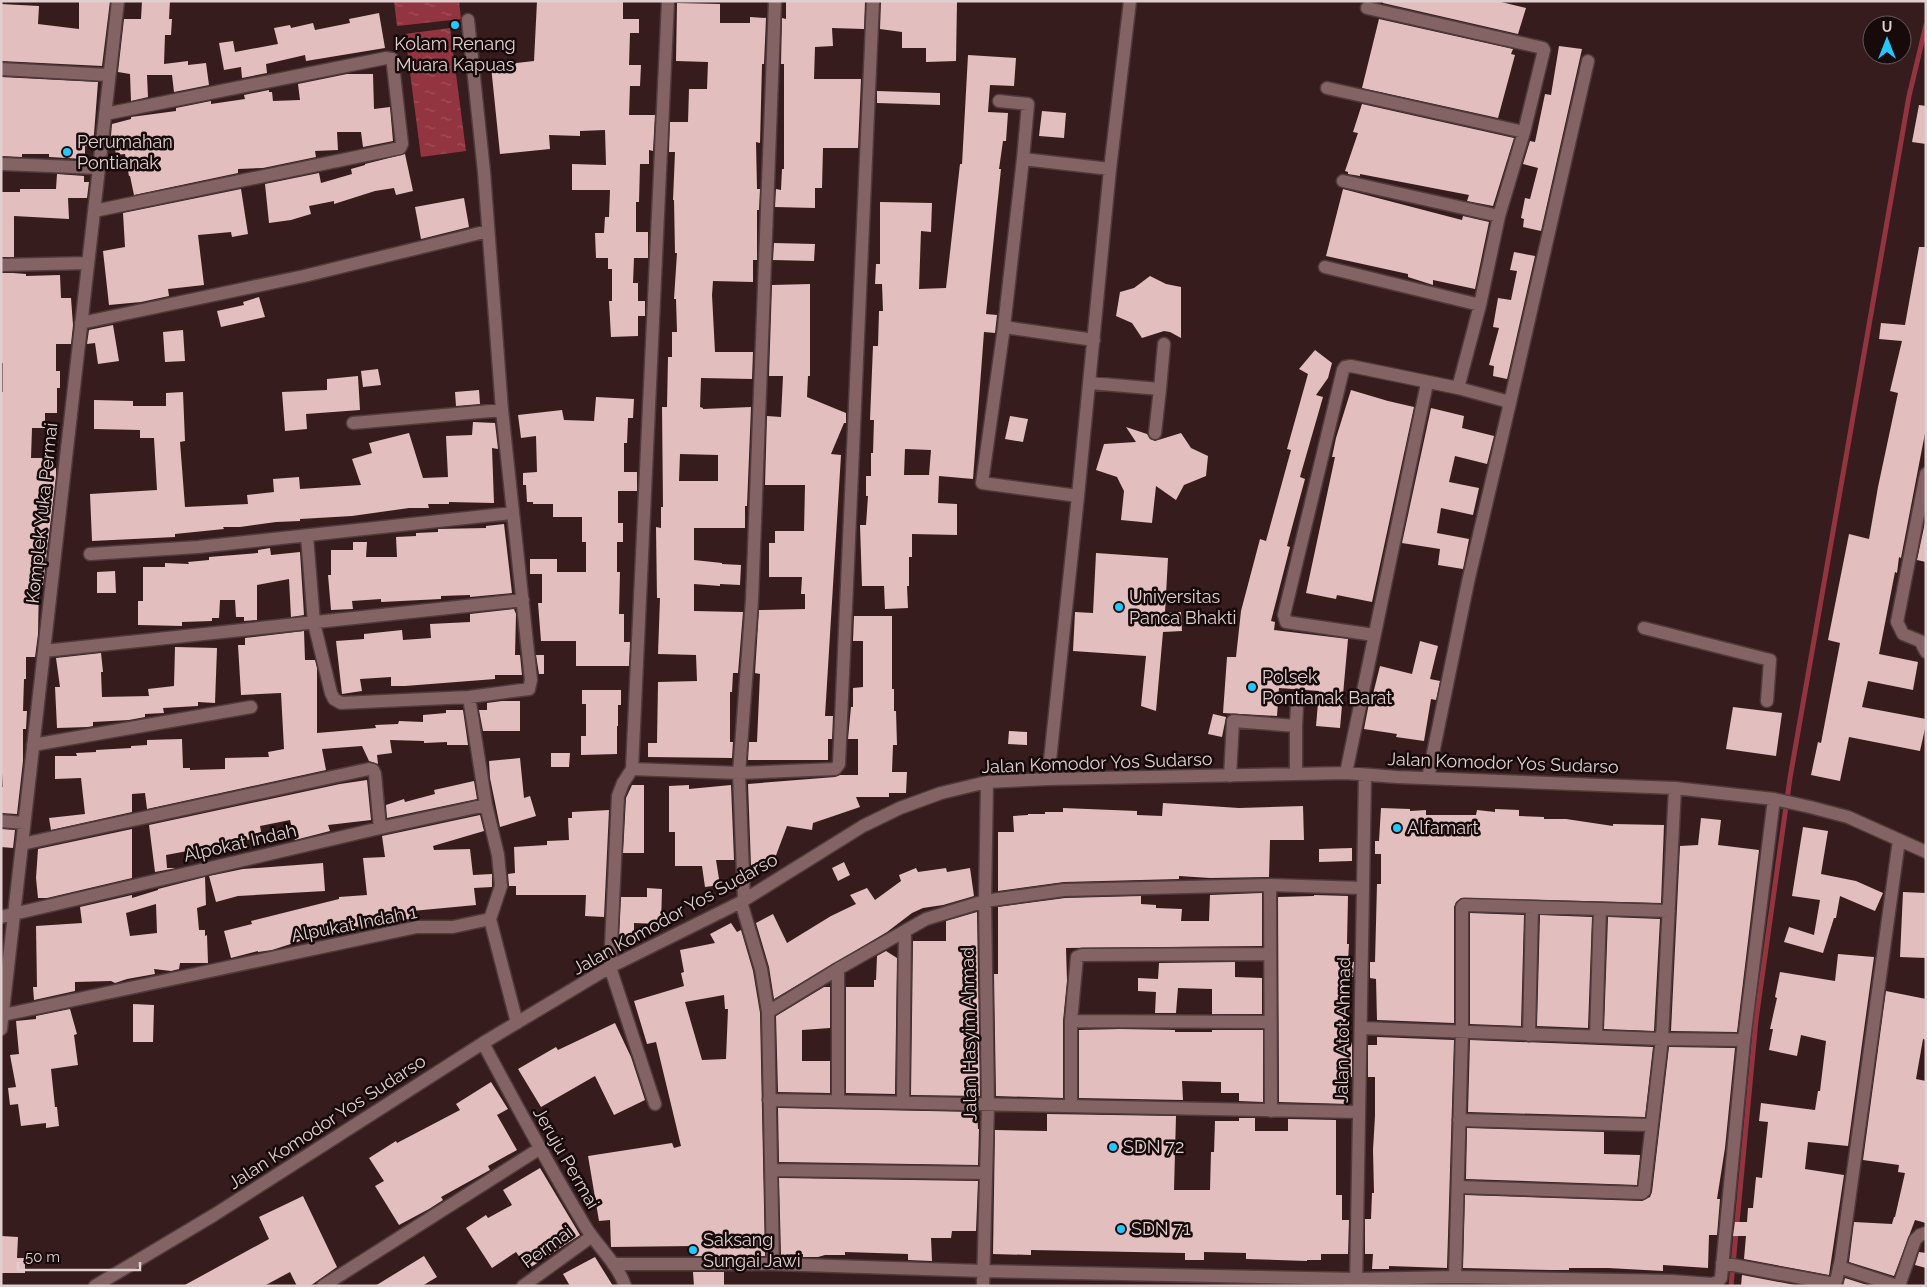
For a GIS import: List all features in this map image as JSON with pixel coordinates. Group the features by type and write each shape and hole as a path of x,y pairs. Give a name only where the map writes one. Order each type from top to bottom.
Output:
{"street":[{"name":"Komplek Yuka Permai","path":"1,1029 118,1"},
{"path":"655,1104 610,967 618,796 632,769 668,1"},
{"path":"774,1264 768,1012 761,969 743,900 739,773 752,600 775,1"},
{"path":"632,769 739,773 835,769 839,764 874,1"},
{"path":"1048,779 1090,383 1110,169 1130,1"},
{"path":"1368,8 1543,48 1543,59 1524,132 1498,216 1480,305 1458,388"},
{"path":"307,536 314,623 334,699 341,703 469,697 529,689 522,600 502,410 484,172 468,20"},
{"path":"94,211 400,148 402,144 392,59 386,58 105,114"},
{"path":"1428,778 1468,582 1588,61"},
{"path":"1,69 109,75"},
{"path":"1327,88 1524,132"},
{"path":"999,101 1028,104 1004,327 982,483 1078,496"},
{"path":"1023,159 1110,169"},
{"path":"1,164 99,168"},
{"path":"1343,181 1498,216"},
{"path":"81,323 304,276 488,231"},
{"path":"1,265 88,263"},
{"path":"1325,267 1480,305"},
{"path":"1004,327 1094,340"},
{"path":"1155,433 1164,344"},
{"path":"1374,635 1286,622 1284,615 1343,370 1345,367 1351,366 1458,388 1506,401 1509,407"},
{"path":"1090,383 1160,389"},
{"path":"1346,773 1427,383"},
{"path":"353,423 502,410"},
{"path":"1926,474 1898,622 1904,634 1920,641 1926,652"},
{"path":"90,554 198,547 513,513"},
{"path":"44,651 522,600"},
{"path":"1644,628 1770,660 1768,701"},
{"path":"469,697 486,805 498,855 501,886 490,919 517,1023"},
{"path":"1296,774 1297,705"},
{"path":"34,745 251,707"},
{"path":"1230,776 1233,721 1296,726"},
{"path":"22,844 369,769 373,770 375,774 380,828"},
{"name":"Jalan Komodor Yos Sudarso","path":"95,1286 214,1215 483,1043 610,967 743,900 863,826 900,808 941,794 987,782 1346,773 1675,788 1776,799 1810,807 1848,817 1926,852"},
{"name":"Jalan Atot Ahmad","path":"1357,1282 1365,775"},
{"name":"Jalan Hasyim Ahmad","path":"983,1286 988,1105 985,902 987,782"},
{"path":"1458,1187 1642,1193 1645,1189 1650,1125 1662,1039 1675,788"},
{"path":"613,1264 774,1264 1357,1282 1455,1277 1471,1282 1712,1284 1718,1282 1721,1278 1744,1040 1776,799"},
{"name":"Alpokat Indah","path":"1,917 486,805"},
{"path":"1,821 24,823"},
{"path":"1722,1263 1835,1285 1841,1259 1899,840"},
{"path":"768,1012 926,918 985,902 1064,890 1270,885 1363,888"},
{"path":"1270,885 1271,1111"},
{"path":"1455,1277 1462,1033 1462,907 1464,905 1669,911"},
{"path":"1529,1035 1532,907"},
{"path":"1596,1037 1600,909"},
{"name":"Alpukat Indah 1","path":"3,1015 417,927 453,927 490,919"},
{"path":"903,1102 905,931"},
{"path":"1071,1106 1071,1021 1077,957 1082,955 1270,954"},
{"path":"838,969 838,1101"},
{"path":"1071,1021 1270,1022"},
{"path":"1361,1028 1462,1033 1744,1040"},
{"name":"Jeruju Permai","path":"483,1043 539,1149 591,1236 613,1264 625,1286"},
{"path":"769,1100 1359,1112"},
{"path":"1459,1120 1650,1125"},
{"path":"323,1286 539,1149"},
{"path":"771,1170 986,1173"},
{"path":"1839,1267 1898,1286 1915,1240 1920,1235 1926,1233"},
{"name":"Permai","path":"522,1286 591,1236"}],"water":[{"path":"394,1 459,1 461,19 397,26"},
{"path":"450,28 466,151 421,157 405,34"}],"building":[{"path":"79,1 110,1 102,66 1,61 1,4 39,6 38,24 79,29"},
{"path":"142,1 170,1 169,19 172,19 171,35 165,35 164,64 188,61 188,65 206,63 209,85 174,92 172,75 147,75 148,97 131,101 130,74 118,72 124,19 141,19"},
{"path":"537,1 623,1 623,19 639,19 639,33 630,33 629,65 641,65 640,86 630,86 629,115 655,115 653,151 649,150 649,164 640,164 639,202 636,202 636,232 648,232 648,258 634,258 633,283 638,283 638,301 645,301 645,316 638,316 638,336 611,337 609,301 612,301 612,269 608,269 608,258 596,258 595,233 604,233 605,217 609,217 610,190 572,190 572,164 606,165 605,130 580,131 580,136 549,135 550,149 500,154 491,66 534,61"},
{"path":"786,1 865,1 864,29 832,28 833,46 815,47 814,79 861,79 858,148 823,148 822,188 815,188 815,208 775,207 776,189 781,190 782,169 784,169 784,64 781,64 782,18 786,19"},
{"path":"881,1 957,1 956,61 926,62 926,48 902,48 902,32 880,29"},
{"path":"1383,1 1497,1 1526,8 1518,34 1383,3"},
{"path":"677,3 720,4 720,23 750,23 750,17 766,18 764,64 762,64 760,143 756,142 757,189 760,189 759,210 757,210 757,260 753,260 753,282 713,281 712,295 715,352 753,352 752,379 701,378 700,407 703,409 751,407 745,528 694,528 694,560 741,565 740,585 694,584 694,611 743,612 738,673 733,673 732,692 730,692 730,742 733,742 732,758 648,757 648,743 657,743 658,682 697,681 696,655 658,654 660,598 657,598 656,527 661,528 661,507 663,507 662,407 667,407 668,357 672,357 672,332 677,332 676,299 674,299 677,253 675,253 673,200 675,152 669,152 670,122 688,122 689,89 707,89 708,62 676,61","holes":["680,454 718,455 718,481 679,481"]},
{"path":"379,13 385,48 306,61 305,55 266,64 267,73 242,78 241,67 224,70 219,43 233,41 235,52 278,44 274,28 290,25 291,28 313,23 315,30 350,23 349,19"},
{"path":"1379,19 1513,49 1511,54 1515,55 1498,118 1362,88"},
{"path":"1559,46 1582,49 1541,231 1523,227 1524,219 1521,218 1525,198 1530,199 1538,168 1523,164 1530,141 1535,142 1545,94 1551,95"},
{"path":"968,55 1016,58 1014,86 990,85 988,112 1008,113 1006,141 1003,141 999,169 1001,169 986,314 997,315 995,333 984,332 973,479 939,476 938,503 957,504 957,535 912,534 912,557 909,557 909,586 907,586 908,608 885,609 884,586 862,586 860,525 866,525 868,496 866,496 866,476 871,476 871,453 873,453 874,420 870,420 873,346 878,346 879,311 883,311 882,284 875,284 876,264 880,264 880,202 932,203 931,232 921,231 919,289 946,288 960,164 962,164","holes":["905,449 931,450 929,475 904,475"]},
{"path":"347,74 373,74 374,109 390,107 393,141 363,147 361,132 337,132 338,150 315,151 316,157 263,168 238,169 238,173 134,195 125,154 116,155 115,148 110,147 112,124 131,119 131,117 176,111 176,108 211,101 211,104 245,99 244,95 269,90 269,92 272,92 273,101 300,100 298,84"},
{"path":"1,77 98,82 93,147 85,146 85,159 49,157 49,154 22,154 22,157 1,156"},
{"path":"877,91 940,93 940,105 877,103"},
{"path":"1362,104 1514,138 1493,206 1467,201 1469,195 1360,174 1360,176 1348,174 1345,171 1358,133 1353,132"},
{"path":"1919,105 1926,106 1926,144 1912,142"},
{"path":"1042,111 1066,113 1064,138 1039,136"},
{"path":"405,154 413,191 396,195 394,188 375,191 334,204 334,201 309,206 311,214 291,220 269,223 265,184 319,173 321,183 352,174 351,169 365,164"},
{"path":"57,174 84,176 84,182 89,182 87,198 68,198 69,219 14,216 14,257 1,257 1,192 20,192 20,189 56,189"},
{"path":"241,189 248,234 232,237 231,232 198,235 204,285 168,289 169,296 141,302 109,305 103,251 125,247 123,213"},
{"path":"1343,189 1462,220 1463,216 1489,222 1475,289 1433,280 1433,285 1408,277 1408,274 1326,256"},
{"path":"464,198 469,227 421,239 415,207"},
{"path":"774,243 815,244 814,261 773,260"},
{"path":"1919,247 1926,247 1926,428 1901,558 1899,557 1897,573 1895,572 1879,654 1918,662 1913,690 1868,681 1862,707 1926,719 1926,724 1920,751 1849,737 1840,781 1811,775 1818,742 1821,743 1840,643 1828,640 1849,534 1869,539 1898,393 1890,391 1902,341 1879,339 1881,323 1905,325"},
{"path":"1514,252 1535,256 1507,379 1493,376 1494,366 1489,365 1499,328 1493,327 1498,298 1511,300 1517,271 1510,270"},
{"path":"1,273 26,274 26,276 60,275 61,298 71,298 73,325 71,344 56,344 56,371 60,371 60,388 57,388 57,413 45,413 45,428 32,428 31,458 49,458 49,468 56,468 56,476 43,585 39,585 38,634 35,657 26,657 23,711 27,711 26,729 23,729 23,761 17,814 1,813 1,787 3,787 1,758 1,392 3,392 3,363 1,363"},
{"path":"1150,276 1166,284 1181,287 1181,338 1164,331 1142,338 1132,323 1116,316 1120,292 1134,288"},
{"path":"810,284 810,376 808,376 807,397 846,413 846,423 844,423 831,454 841,455 825,716 833,716 832,739 828,739 828,760 748,760 749,742 757,742 760,674 755,673 759,610 805,609 805,594 801,594 802,577 769,577 769,543 775,543 775,531 804,531 805,485 765,485 767,416 781,417 783,376 769,376 772,285"},
{"path":"259,297 265,317 221,327 217,311 244,305 243,302"},
{"path":"113,325 119,361 98,364 95,343 87,344 89,330"},
{"path":"183,330 185,361 165,362 163,332"},
{"path":"1315,350 1332,363 1328,378 1316,395 1323,397 1300,477 1305,479 1287,546 1290,547 1271,621 1275,622 1274,630 1348,639 1340,728 1316,726 1319,691 1279,688 1277,716 1223,713 1227,657 1236,657 1241,611 1260,539 1266,541 1291,450 1287,449 1308,374 1299,369"},
{"path":"378,369 381,385 363,387 361,371"},
{"path":"358,376 360,410 306,414 307,429 285,431 282,392 327,390 327,379"},
{"path":"479,390 480,404 456,406 455,392"},
{"path":"1351,390 1414,407 1372,602 1337,595 1336,599 1306,593 1335,457 1332,457 1336,438"},
{"path":"183,392 185,441 180,442 185,507 248,504 247,495 274,492 273,479 299,477 300,489 361,485 352,459 372,453 369,443 409,433 423,478 448,477 446,436 472,435 473,422 495,423 498,449 492,448 494,503 449,502 449,504 428,504 429,508 409,508 352,516 223,527 224,529 175,534 175,537 92,541 90,494 157,490 154,438 140,438 140,430 94,429 94,400 133,401 133,406 166,406 166,393"},
{"path":"596,397 634,399 633,418 628,418 627,443 624,443 624,472 637,472 637,491 618,491 618,523 623,523 623,542 617,542 617,572 620,572 619,614 624,614 624,642 630,642 629,666 576,666 576,641 541,641 538,603 542,603 542,574 530,574 530,559 557,559 557,572 586,572 586,542 582,542 582,517 553,517 553,504 533,504 533,502 527,502 526,485 523,485 523,473 537,472 536,436 521,438 518,415 562,410 564,420 594,421"},
{"path":"1431,408 1464,416 1462,428 1494,436 1487,464 1455,456 1449,482 1479,488 1473,515 1441,508 1437,533 1469,539 1463,569 1438,565 1440,549 1402,543"},
{"path":"1010,416 1028,419 1023,442 1005,439"},
{"path":"1126,427 1147,434 1150,439 1155,441 1181,433 1191,448 1208,456 1206,476 1184,485 1176,500 1156,486 1152,523 1121,520 1124,491 1117,477 1096,470 1104,444 1136,442"},
{"path":"1926,518 1926,562 1917,560"},
{"path":"504,524 512,593 470,597 470,595 441,596 441,599 381,602 381,599 352,601 353,609 331,610 328,575 331,575 331,550 353,550 353,542 367,542 366,557 397,557 396,537 416,536 416,533 438,532 438,529 486,528 486,526"},
{"path":"270,548 271,555 300,552 304,615 291,617 289,579 257,585 257,620 244,621 244,617 236,617 235,600 220,600 219,618 212,618 212,621 182,622 182,626 138,625 138,601 143,601 143,567 165,567 165,563 189,564 188,562 209,560 209,557 258,553 258,550"},
{"path":"1096,553 1168,558 1165,613 1181,612 1182,631 1163,632 1156,711 1141,706 1146,656 1073,651 1075,612 1093,613"},
{"path":"115,571 116,593 97,593 97,572"},
{"path":"514,609 516,614 515,655 520,655 522,675 495,675 495,679 405,686 391,686 391,677 360,679 362,691 342,694 336,641 364,639 364,634 402,630 403,640 431,638 430,624 470,622 470,614"},
{"path":"854,616 892,616 892,689 894,689 894,711 896,711 897,745 893,745 892,772 907,772 906,793 889,793 889,797 856,797 860,807 813,823 812,830 787,826 775,858 751,866 748,784 858,775 858,739 848,739 851,707 853,707 853,688 863,687 863,641 853,641"},
{"path":"304,631 305,660 315,660 317,668 317,733 376,728 375,725 398,724 399,721 423,722 423,715 446,713 446,710 463,710 468,745 447,745 447,742 424,743 424,741 390,740 392,753 377,755 378,764 369,761 362,746 322,749 326,770 147,809 145,793 132,794 132,812 51,830 49,818 85,814 81,778 55,779 55,756 77,756 76,753 131,748 131,746 147,745 147,740 182,739 183,768 190,768 190,770 225,769 225,758 269,757 268,752 284,749 281,693 241,695 238,645 245,645 245,638"},
{"path":"1420,641 1438,646 1430,679 1440,681 1436,700 1431,699 1424,741 1396,737 1397,734 1364,729 1370,698 1372,698 1380,666 1412,674"},
{"path":"175,647 217,648 215,703 198,702 198,706 163,708 164,713 145,714 145,717 129,720 93,722 93,726 88,727 57,728 55,687 60,687 56,658 101,653 103,672 101,672 102,697 149,696 148,689 174,686"},
{"path":"536,655 544,655 544,674 539,674"},
{"path":"582,690 621,690 621,705 618,705 617,754 581,755 581,736 586,736 586,704 582,704"},
{"path":"520,701 520,731 483,731 479,710 487,710 487,703"},
{"path":"1733,707 1782,713 1776,756 1726,749"},
{"path":"1213,714 1226,717 1222,737 1208,734"},
{"path":"1009,731 1027,732 1027,745 1008,744"},
{"path":"551,753 570,753 569,767 551,767"},
{"path":"520,758 524,798 530,796 536,816 500,827 490,778 489,761"},
{"path":"367,780 371,820 328,825 330,831 295,840 290,820 260,826 262,837 166,855 167,868 176,868 155,872 149,825 340,784"},
{"path":"474,781 477,799 387,818 386,805 404,799 405,802 435,794 434,790"},
{"path":"632,785 644,785 644,853 623,853 626,798"},
{"path":"689,785 689,789 731,785 734,860 716,860 720,885 705,887 702,866 675,866 675,832 669,832 669,786"},
{"path":"1163,803 1239,808 1303,806 1304,840 1270,840 1269,877 1210,878 1179,876 1179,879 1064,882 998,891 998,832 1014,832 1013,816 1063,812 1063,808 1137,811 1137,815 1162,816"},
{"path":"1381,808 1410,809 1410,811 1426,810 1426,815 1476,815 1477,810 1495,812 1495,809 1519,810 1519,816 1544,817 1544,819 1566,819 1613,826 1613,824 1664,825 1661,903 1461,898 1454,907 1454,1023 1377,1020 1376,979 1370,978 1370,962 1375,962 1377,884 1381,884 1381,854 1375,854 1375,841 1379,841"},
{"path":"609,810 604,917 585,916 586,895 516,895 516,886 509,886 508,874 515,873 514,847 547,845 547,841 569,840 568,818 572,818 572,812"},
{"path":"480,815 484,831 433,846 434,850 470,849 473,875 492,874 492,887 474,888 476,905 412,911 413,919 389,920 364,924 364,926 341,928 342,933 300,939 300,941 272,950 258,951 231,958 224,931 252,924 251,921 339,899 339,897 367,895 363,858 385,857 382,836"},
{"path":"1701,818 1721,820 1718,845 1759,850 1737,1032 1671,1031 1680,846 1698,845"},
{"path":"1803,827 1828,831 1821,874 1856,881 1883,893 1875,911 1840,896 1836,918 1834,918 1823,953 1784,942 1789,927 1814,935 1820,900 1792,896"},
{"path":"1,829 15,830 13,848 1,847"},
{"path":"132,829 132,878 47,898 38,898 36,878 38,849"},
{"path":"1352,848 1352,861 1319,862 1319,849"},
{"path":"844,862 850,875 838,881 832,868"},
{"path":"323,863 325,891 238,896 216,902 209,876 243,869"},
{"path":"916,868 918,872 946,868 947,872 970,868 974,896 943,905 923,908 912,913 887,932 774,999 769,967 756,923 773,914 787,943 831,916 856,904 850,895 867,888 875,900 901,881 899,875"},
{"path":"205,877 206,905 197,908 199,930 205,930 205,936 207,935 208,963 180,963 179,969 171,971 154,969 155,974 115,983 111,981 75,982 75,991 34,1000 33,987 37,987 36,926 82,923 80,907 132,895 132,898","holes":["156,904 157,933 130,936 126,913"]},
{"path":"647,888 662,889 661,924 634,923 634,939 619,939 621,897 647,897"},
{"path":"1903,892 1926,893 1926,958 1900,957"},
{"path":"1262,893 1262,946 1066,948 1067,981 1063,1021 1063,1098 996,1096 994,974 998,974 998,907 1065,898 1141,896 1141,904 1156,905 1156,908 1182,909 1181,921 1209,921 1210,895"},
{"path":"1348,896 1348,962 1354,962 1353,977 1342,977 1343,1019 1346,1019 1346,1042 1351,1042 1352,1045 1352,1077 1348,1077 1348,1104 1279,1102 1278,897"},
{"path":"977,912 980,1096 911,1095 913,941 946,941 946,921"},
{"path":"1470,913 1524,915 1521,1026 1470,1024"},
{"path":"1540,915 1592,917 1588,1028 1537,1026"},
{"path":"1608,917 1660,919 1654,1031 1604,1029"},
{"path":"731,923 737,932 741,930 753,971 760,1013 765,1256 693,1256 693,1246 611,1247 610,1220 599,1221 588,1156 672,1143 674,1148 681,1146 656,1042 647,1044 634,1001 684,986 681,973 684,972 680,950 715,943 710,934","holes":["724,995 725,1009 728,1009 726,1059 702,1060 685,1002"]},
{"path":"886,951 897,958 895,1094 846,1093 846,987 874,987 877,956"},
{"path":"1838,954 1874,957 1848,1146 1808,1142 1805,1169 1844,1175 1829,1275 1744,1259 1746,1236 1733,1236 1735,1222 1747,1222 1748,1208 1753,1208 1756,1177 1762,1178 1768,1122 1759,1121 1761,1103 1815,1110 1818,1091 1820,1091 1826,1041 1801,1035 1797,1056 1769,1050 1773,1029 1770,1029 1777,998 1775,997 1780,972 1835,981"},
{"path":"1235,962 1235,977 1262,978 1262,1014 1212,1014 1212,989 1178,988 1176,1013 1155,1013 1156,992 1138,991 1138,978 1158,979 1159,963"},
{"path":"824,987 830,987 830,1028 802,1030 802,1061 830,1061 830,1093 778,1092 776,1016"},
{"path":"1886,991 1926,999 1926,1040 1923,1039 1916,1079 1926,1081 1926,1223 1915,1220 1894,1276 1849,1262 1854,1222 1892,1224 1905,1173 1898,1172 1899,1165 1863,1160"},
{"path":"133,1004 154,1005 153,1042 133,1042"},
{"path":"70,1009 77,1034 74,1035 78,1065 51,1069 59,1126 46,1128 46,1123 21,1126 18,1104 10,1105 8,1088 16,1087 10,1055 19,1054 16,1021 36,1019 36,1016"},
{"path":"615,1023 631,1057 645,1100 614,1115 595,1076 541,1107 518,1069 556,1047 558,1050"},
{"path":"1079,1030 1175,1030 1175,1032 1263,1030 1263,1102 1239,1101 1239,1093 1221,1093 1221,1082 1182,1081 1183,1100 1079,1098"},
{"path":"1377,1037 1454,1040 1447,1268 1389,1266 1389,1269 1372,1269 1373,1254 1365,1254 1365,1219 1371,1219 1372,1193 1374,1193 1375,1077 1368,1077 1368,1045 1377,1045"},
{"path":"1470,1040 1653,1047 1645,1117 1468,1112"},
{"path":"1669,1047 1735,1048 1725,1148 1717,1199 1720,1199 1717,1235 1709,1235 1708,1268 1663,1265 1663,1271 1608,1268 1551,1270 1463,1268 1465,1195 1642,1201 1650,1197"},
{"path":"491,1082 508,1109 497,1115 517,1150 488,1166 490,1170 441,1197 443,1200 429,1209 399,1225 375,1186 384,1181 369,1158 396,1141 397,1143 460,1110 456,1104"},
{"path":"778,1108 977,1112 979,1129 978,1165 779,1162"},
{"path":"1047,1114 1176,1116 1174,1190 1210,1190 1211,1152 1214,1152 1215,1121 1239,1121 1239,1118 1255,1118 1255,1131 1288,1131 1288,1119 1336,1120 1336,1195 1342,1195 1342,1220 1349,1220 1348,1254 1321,1254 1321,1260 1307,1261 1246,1259 1246,1253 1204,1252 1204,1260 1185,1260 1185,1253 1031,1250 1031,1255 993,1254 995,1130 1047,1131"},
{"path":"1467,1128 1604,1132 1604,1154 1640,1155 1637,1185 1466,1179"},
{"path":"540,1168 580,1235 528,1269 516,1252 492,1268 466,1228 486,1215 488,1218 512,1205 503,1190"},
{"path":"779,1178 978,1181 976,1231 952,1231 951,1238 931,1238 932,1261 908,1260 908,1254 845,1252 845,1255 818,1257 803,1257 803,1254 781,1255"},
{"path":"303,1196 337,1267 310,1286 297,1286 290,1272 264,1286 183,1286 269,1239 259,1217"},
{"path":"1,1236 18,1237 17,1258 25,1258 25,1273 1,1273"},
{"path":"1919,1252 1926,1253 1926,1268 1915,1265"},
{"path":"424,1256 437,1277 422,1286 375,1286"},
{"path":"595,1257 613,1286 570,1286 563,1274"},
{"path":"693,1272 724,1272 724,1286 694,1286"},
{"path":"1742,1275 1800,1286 1741,1286"},
{"path":"1845,1278 1870,1286 1843,1286"}],"waterway":[{"path":"1731,1286 1756,1020 1790,778 1909,96 1926,25"}],"place":[{"name":"Kolam Renang Muara Kapuas","path":"455,25"},
{"name":"Perumahan Pontianak","path":"67,152"},
{"name":"Universitas Panca Bhakti","path":"1119,607"},
{"name":"Polsek Pontianak Barat","path":"1252,687"},
{"name":"Alfamart","path":"1397,828"},
{"name":"SDN 72","path":"1113,1147"},
{"name":"SDN 71","path":"1121,1229"},
{"name":"Saksang Sungai Jawi","path":"693,1250"}]}
